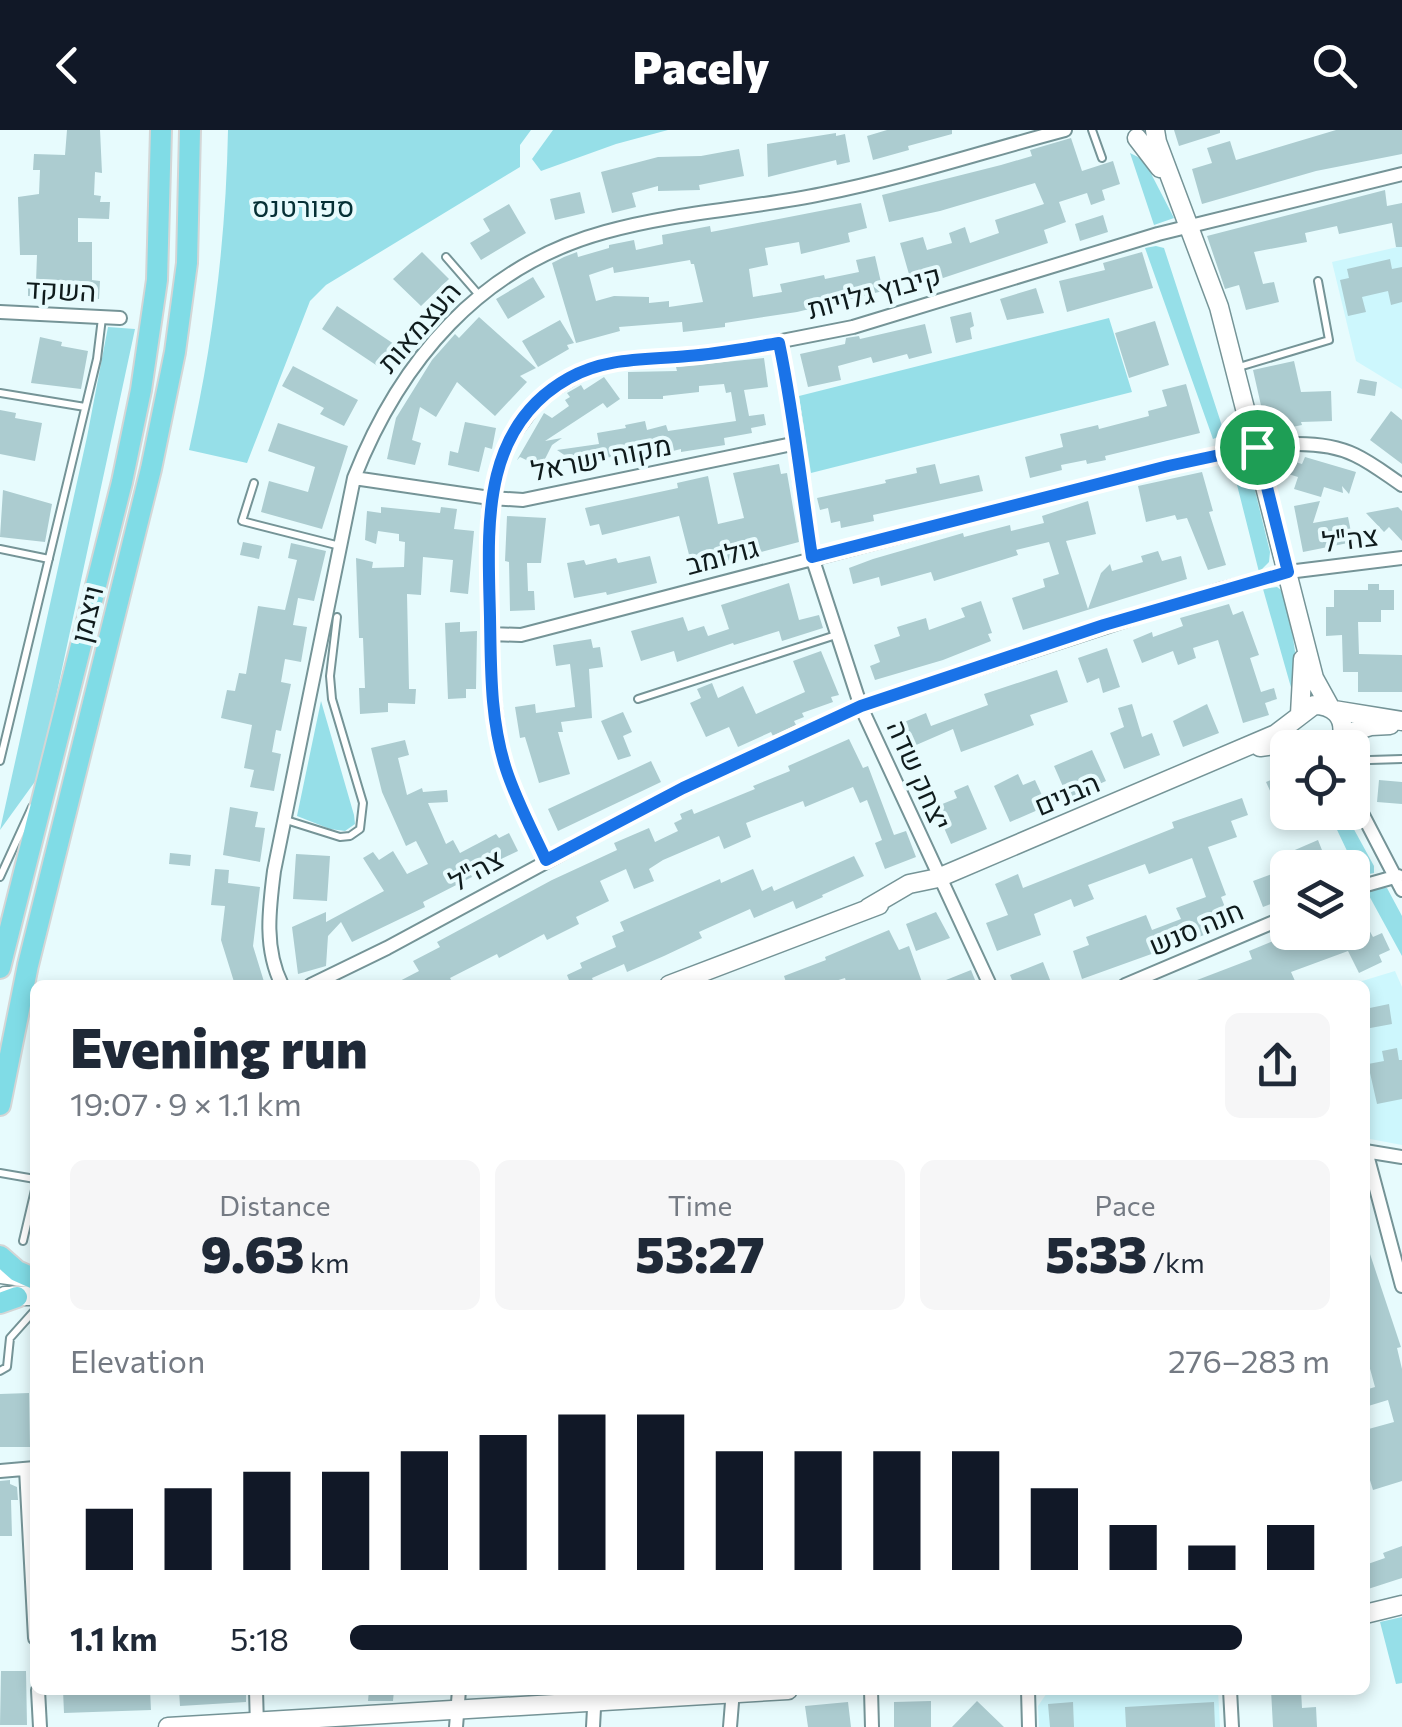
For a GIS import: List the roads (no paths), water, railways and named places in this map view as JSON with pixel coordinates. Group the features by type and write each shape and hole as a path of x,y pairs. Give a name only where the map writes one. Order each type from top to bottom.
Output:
{"main road":[{"name":"ויצמן","path":"0,968 122,482 151,336 157,280 162,130"},
{"name":"ויצמן","path":"0,1105 28,964 152,469 175,352 187,263 190,130"},
{"path":"0,1256 30,1277"}],"street":[{"name":"העצמאות","path":"280,980 268,936 274,871 354,478 372,433 398,386 422,354 479,295 553,249 644,222 826,194 1065,130"},
{"path":"1141,132 1157,142 1191,226 1237,368 1314,678 1342,722 1341,730"},
{"name":"קיבוץ גלויות","path":"546,860 505,768 494,710 488,531 490,498 508,442 541,397 591,367 715,354 854,326 1191,226 1402,174"},
{"name":"השקד","path":"0,312 120,318"},
{"name":"יצחק שדה","path":"779,343 812,557 861,706 988,980"},
{"name":"מקוה ישראל","path":"354,478 523,500 797,443"},
{"name":"גולומב","path":"490,634 521,635 1168,466 1257,447 1312,446 1353,454 1402,485"},
{"name":"צה\"ל","path":"321,980 683,788 861,706 1104,625 1288,572 1402,558"},
{"path":"1296,730 1302,628"},
{"name":"הבנים","path":"693,980 868,908 910,884 938,878 1217,761 1276,734 1314,706 1332,709"},
{"path":"1332,709 1402,723"},
{"path":"1364,730 1402,723"},
{"name":"הבנים","path":"1217,761 1270,745"},
{"path":"1370,830 1398,876 1402,890"},
{"path":"1370,884 1398,876"},
{"name":"חנה סנש","path":"1137,980 1270,924"},
{"path":"1370,1152 1402,1157"},
{"path":"1370,1166 1402,1286"},
{"path":"0,1274 30,1278"},
{"path":"0,1471 30,1468"},
{"path":"1370,1613 1402,1606"},
{"path":"38,1695 40,1727"},
{"path":"256,1695 257,1725"},
{"path":"168,1727 257,1725 595,1695 593,1727"},
{"path":"730,1727 733,1695"},
{"path":"871,1695 872,1727"},
{"path":"1028,1695 1029,1727"},
{"path":"1230,1695 1232,1727"}],"lane":[{"path":"1092,130 1102,158"},
{"path":"446,256 479,295"},
{"path":"1237,368 1329,340 1318,282"},
{"path":"0,761 3,733 85,407 102,317"},
{"path":"0,393 85,407"},
{"path":"254,483 242,522 340,546"},
{"path":"0,549 49,559"},
{"path":"284,820 340,836 350,836 360,829 363,803 332,699 330,676 338,618"},
{"path":"638,699 838,635"},
{"path":"1370,760 1402,760"},
{"path":"0,878 51,770"},
{"path":"0,1172 30,1179"},
{"path":"23,1241 30,1211"},
{"path":"0,1343 10,1338 30,1316"},
{"path":"0,1371 7,1367 10,1338"}],"park label":[{"name":"ספורטנס","path":"303,207"}]}
